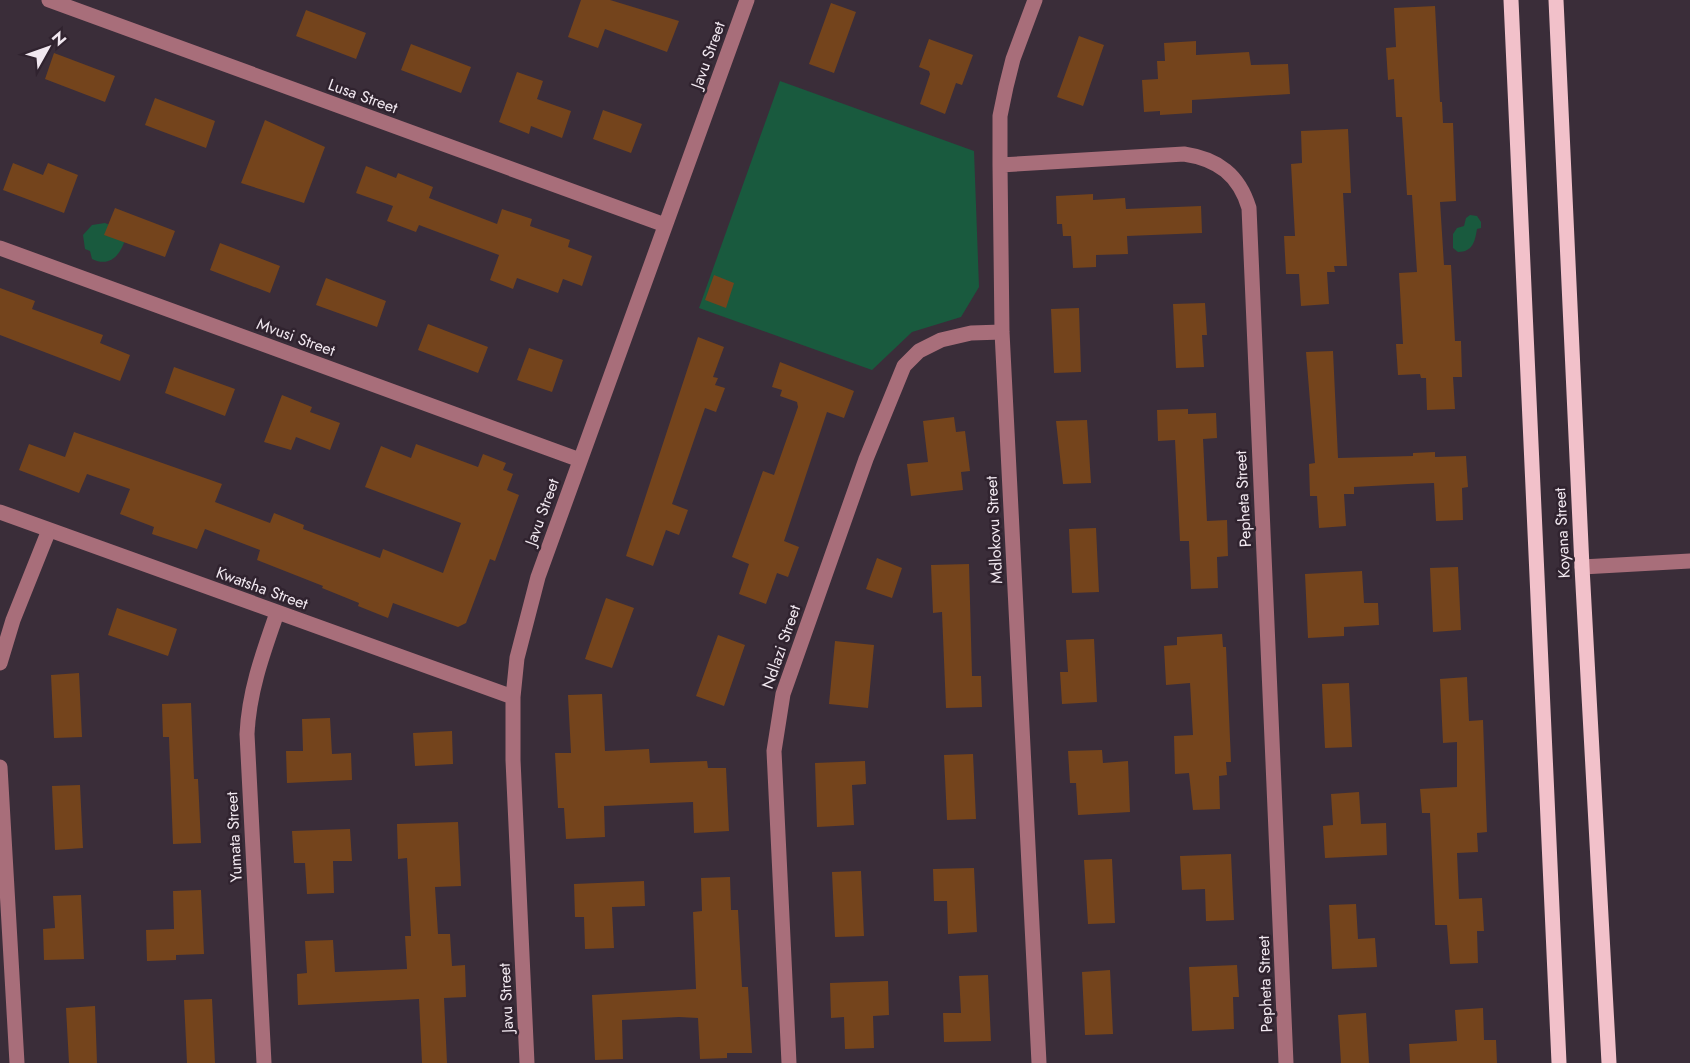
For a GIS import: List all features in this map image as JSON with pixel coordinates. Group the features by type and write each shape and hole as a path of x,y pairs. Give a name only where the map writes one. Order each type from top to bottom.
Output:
{"main road":[{"name":"Koyana Street","path":"1511,0 1559,1063"},
{"name":"Koyana Street","path":"1556,0 1582,567 1610,1063"}],"street":[{"name":"Lusa Street","path":"49,0 665,225"},
{"name":"Javu Street","path":"527,1063 513,760 513,697 517,658 538,577 747,0"},
{"name":"Mdlokovu Street","path":"1035,0 1013,59 1006,87 1000,116 1000,165 1002,332 1039,1063"},
{"name":"Pepheta Street","path":"1000,165 1184,153 1216,163 1227,170 1244,191 1249,208 1286,1063"},
{"name":"Mvusi Street","path":"0,248 580,460"},
{"name":"Ndlazi Street","path":"789,1063 774,751 783,694 866,459 904,366 919,351 941,340 970,333 1002,332"},
{"name":"Kwatsha Street","path":"0,512 513,697"},
{"path":"0,663 13,620 49,530"},
{"path":"1582,567 1690,561"},
{"name":"Yumata Street","path":"264,1063 247,734 248,704 277,613"},
{"path":"0,767 17,1063"}],"green space":[{"path":"780,81 974,151 979,287 961,317 912,332 872,370 699,308"},
{"path":"1470,215 1477,216 1481,222 1481,228 1477,229 1470,248 1458,252 1453,248 1453,234 1457,228 1464,226 1466,218"},
{"path":"105,223 121,230 126,237 118,254 105,262 92,259 90,251 85,249 83,235 92,225"}],"building":[{"path":"581,0 610,0 679,21 667,52 605,29 598,48 568,37"},
{"path":"831,3 856,12 834,73 809,64"},
{"path":"1435,6 1443,123 1453,123 1456,201 1440,202 1444,265 1451,265 1455,341 1461,341 1462,377 1453,377 1455,409 1427,410 1426,378 1421,378 1420,374 1398,375 1396,344 1403,344 1399,273 1417,272 1412,195 1407,195 1402,117 1396,117 1394,79 1388,80 1386,48 1396,47 1394,8"},
{"path":"306,10 366,33 356,59 296,36"},
{"path":"1079,36 1104,45 1083,106 1057,97"},
{"path":"929,39 973,55 962,85 956,83 945,114 920,104 930,74 929,71 919,67"},
{"path":"1196,41 1196,55 1249,52 1251,65 1288,64 1290,94 1192,100 1192,113 1160,115 1160,111 1144,112 1142,80 1158,79 1157,61 1165,61 1164,43"},
{"path":"411,44 471,67 461,93 401,70"},
{"path":"54,53 115,76 105,102 45,79"},
{"path":"517,72 543,81 537,99 571,111 562,138 531,126 529,134 499,122"},
{"path":"155,98 215,121 206,148 145,125"},
{"path":"603,110 642,124 631,153 593,139"},
{"path":"265,120 325,147 304,203 241,183"},
{"path":"1348,129 1351,193 1343,193 1347,266 1334,266 1335,272 1327,272 1329,304 1301,306 1299,274 1286,274 1284,236 1295,236 1291,164 1302,163 1301,131"},
{"path":"13,163 43,175 48,163 78,175 64,213 3,190"},
{"path":"366,166 396,178 398,173 433,187 429,198 497,224 502,209 532,219 530,226 570,240 568,247 592,256 582,286 563,279 558,293 517,278 513,289 490,280 499,255 419,225 416,232 387,221 393,206 356,193"},
{"path":"1093,194 1093,200 1125,198 1126,209 1201,206 1202,233 1127,236 1128,254 1096,255 1096,267 1073,268 1071,236 1063,236 1062,224 1057,224 1056,196"},
{"path":"115,208 175,231 165,257 104,235"},
{"path":"220,243 280,266 270,293 210,270"},
{"path":"714,275 734,283 726,308 705,300"},
{"path":"326,278 386,301 377,327 316,305"},
{"path":"0,288 35,301 32,309 103,335 100,343 130,355 120,381 0,335"},
{"path":"1205,303 1207,335 1202,335 1204,367 1176,368 1173,304"},
{"path":"1079,308 1081,372 1054,373 1051,309"},
{"path":"428,324 488,347 478,373 418,350"},
{"path":"698,337 724,347 713,377 718,378 715,385 725,388 716,412 705,408 672,504 688,510 679,535 666,530 653,566 626,556"},
{"path":"529,348 563,360 552,392 517,380"},
{"path":"1333,351 1338,458 1413,456 1413,453 1435,452 1435,457 1466,456 1468,487 1462,488 1463,520 1436,521 1434,483 1354,487 1354,494 1344,494 1346,526 1319,528 1317,496 1310,496 1309,464 1315,463 1306,352"},
{"path":"780,362 854,391 844,418 827,412 784,541 799,547 788,577 777,573 766,604 739,594 749,564 732,557 763,471 774,475 798,407 797,402 780,396 782,390 772,387"},
{"path":"174,367 235,389 225,416 165,393"},
{"path":"282,395 312,407 310,412 340,423 330,450 296,437 291,450 264,442"},
{"path":"1188,409 1188,414 1216,413 1217,438 1203,439 1207,521 1227,520 1228,556 1217,557 1218,588 1191,589 1189,541 1180,541 1175,440 1158,441 1157,410"},
{"path":"954,417 956,432 965,431 970,471 961,472 963,490 911,496 907,464 928,462 923,421"},
{"path":"1087,420 1091,483 1063,484 1056,421"},
{"path":"74,432 222,484 215,502 270,523 274,513 304,525 303,529 380,558 383,549 443,573 461,523 365,487 381,446 411,458 416,444 478,467 483,454 506,463 503,470 513,474 507,490 519,495 495,561 490,559 466,623 458,627 393,603 388,618 358,606 359,603 322,588 323,586 257,560 260,550 205,529 197,549 152,534 154,527 120,514 130,489 87,474 79,493 19,470 29,444 65,457"},
{"path":"1096,528 1099,592 1072,593 1069,529"},
{"path":"877,558 902,568 892,598 866,589"},
{"path":"969,564 972,676 981,676 982,707 946,708 942,612 933,613 931,565"},
{"path":"1458,567 1461,630 1433,632 1430,568"},
{"path":"1362,571 1364,603 1378,603 1379,625 1344,627 1344,636 1308,638 1305,574"},
{"path":"606,598 634,608 612,668 585,659"},
{"path":"117,608 177,629 168,656 108,635"},
{"path":"1222,634 1223,647 1226,647 1231,762 1226,762 1227,775 1219,776 1220,809 1193,810 1189,773 1175,774 1174,736 1193,735 1190,683 1166,685 1164,646 1177,645 1177,637"},
{"path":"718,635 745,645 724,706 696,696"},
{"path":"1094,639 1097,702 1062,704 1060,672 1068,672 1066,640"},
{"path":"835,641 874,645 868,708 829,704"},
{"path":"79,673 82,737 54,738 51,675"},
{"path":"1467,677 1469,721 1483,720 1487,832 1477,833 1478,852 1457,853 1459,899 1482,898 1484,931 1477,931 1478,963 1450,964 1447,925 1435,925 1430,813 1422,813 1420,789 1457,787 1457,742 1443,743 1440,679"},
{"path":"1349,683 1352,747 1325,748 1322,684"},
{"path":"602,694 605,751 649,749 650,763 707,761 708,768 726,768 729,831 694,833 693,802 604,806 605,837 566,839 564,808 558,808 555,753 571,753 568,695"},
{"path":"191,703 194,779 198,779 201,843 173,844 169,737 163,737 162,704"},
{"path":"330,718 332,754 351,753 352,780 287,783 286,751 303,751 302,719"},
{"path":"452,731 453,764 415,766 413,733"},
{"path":"1102,750 1103,763 1128,761 1130,812 1078,815 1076,783 1070,783 1068,751"},
{"path":"973,754 976,819 947,820 944,755"},
{"path":"865,761 866,784 852,785 854,825 817,827 815,763"},
{"path":"80,785 83,848 55,850 52,786"},
{"path":"1359,792 1361,824 1386,823 1387,855 1325,858 1323,826 1333,825 1331,794"},
{"path":"458,822 461,886 435,887 438,934 450,934 452,966 465,965 466,997 444,998 447,1063 422,1063 419,999 298,1005 297,974 307,973 305,941 333,940 335,972 407,969 405,936 411,936 407,858 398,859 397,824"},
{"path":"350,829 352,861 333,861 334,893 307,894 305,863 294,863 292,831"},
{"path":"1231,854 1234,920 1206,921 1205,889 1182,890 1180,856"},
{"path":"1112,859 1115,923 1088,924 1084,860"},
{"path":"974,868 977,932 948,934 947,901 934,901 933,869"},
{"path":"861,871 864,936 835,937 832,872"},
{"path":"730,877 731,910 738,910 742,987 748,987 752,1053 727,1053 727,1058 700,1059 698,1018 679,1017 622,1020 623,1059 595,1060 592,995 696,989 693,912 702,911 701,878"},
{"path":"644,881 645,906 612,907 614,948 585,949 584,917 575,917 574,884"},
{"path":"201,890 204,954 176,955 176,960 147,961 146,930 174,929 173,891"},
{"path":"81,895 84,959 44,960 43,929 55,928 53,896"},
{"path":"1356,904 1358,939 1375,938 1377,967 1332,969 1329,905"},
{"path":"1237,965 1239,997 1233,997 1234,1029 1192,1031 1189,967"},
{"path":"1110,970 1113,1034 1085,1035 1082,972"},
{"path":"988,975 991,1041 944,1042 943,1013 961,1013 959,976"},
{"path":"888,981 889,1015 873,1016 874,1048 845,1049 844,1017 831,1018 830,983"},
{"path":"212,999 215,1063 187,1063 184,1000"},
{"path":"95,1006 97,1063 69,1063 66,1008"},
{"path":"1483,1008 1484,1040 1496,1040 1497,1063 1410,1063 1409,1044 1457,1041 1455,1010"},
{"path":"1366,1013 1369,1063 1341,1063 1338,1015"}]}
